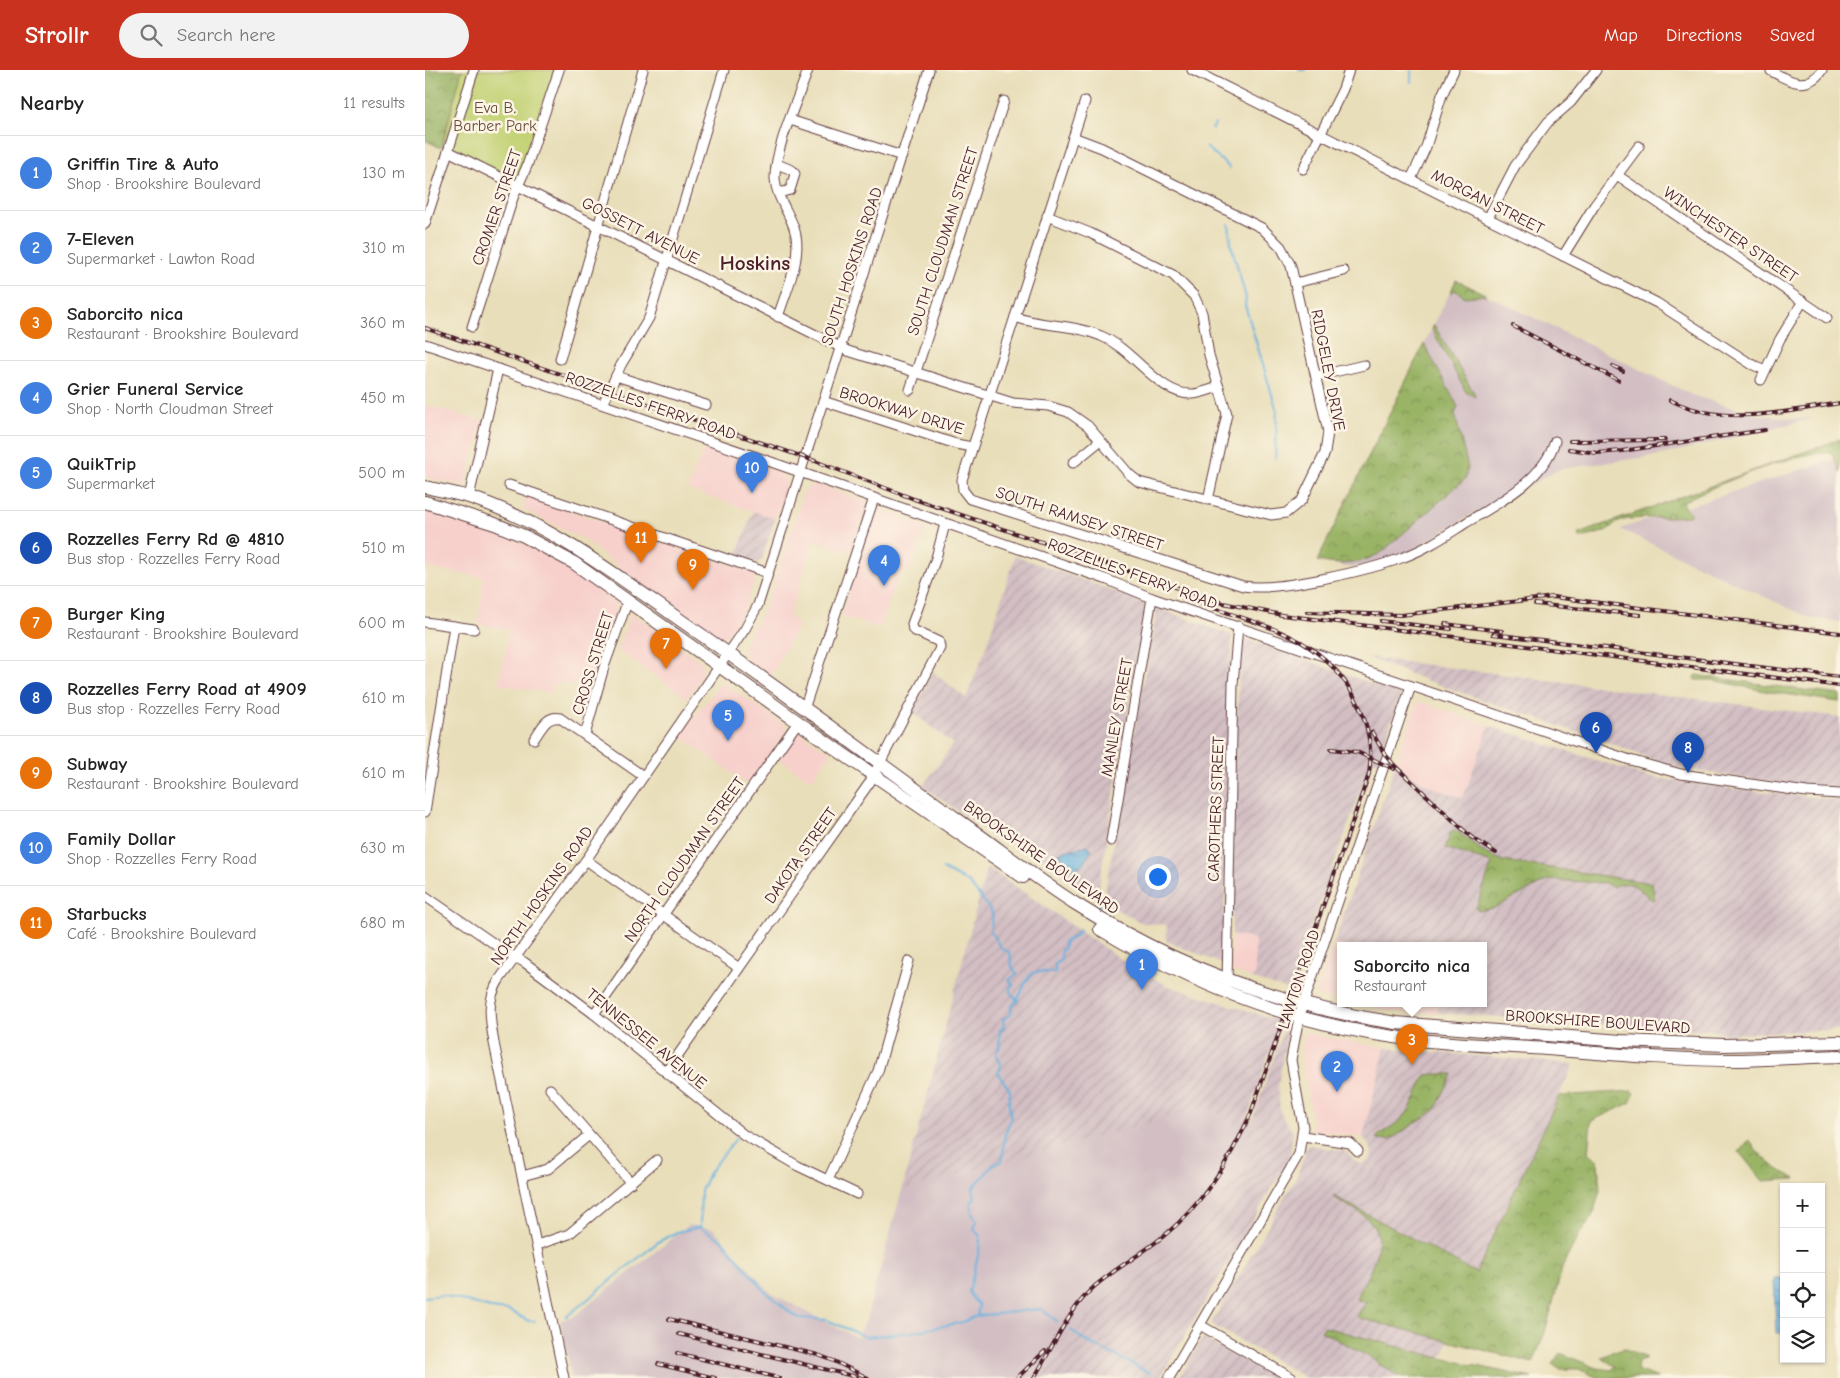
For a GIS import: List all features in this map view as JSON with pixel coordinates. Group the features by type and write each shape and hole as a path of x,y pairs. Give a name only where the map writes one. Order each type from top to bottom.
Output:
{"highway":[{"name":"BROOKSHIRE BOULEVARD","path":"425,487 469,497 541,530 579,550 804,709 877,770"},
{"name":"BROOKSHIRE BOULEVARD","path":"425,502 469,514 574,563 798,722 877,770 1087,911 1149,946 1227,986 1299,1017 1370,1033 1430,1041 1621,1055 1739,1060 1840,1056"},
{"path":"469,514 472,510 477,509 541,530"},
{"name":"BROOKSHIRE BOULEVARD","path":"1227,986 1362,1018 1415,1024 1621,1041 1740,1045 1840,1042"},
{"path":"1739,1060 1740,1045"}],"street":[{"path":"425,224 473,70"},
{"name":"CROMER STREET","path":"472,327 514,195 519,186 559,70"},
{"path":"559,359 643,70"},
{"path":"603,404 616,376 645,329 724,70"},
{"path":"778,317 796,258 797,242 795,230 775,180 777,164 790,120 808,70"},
{"name":"SOUTH HOSKINS ROAD","path":"801,472 929,70"},
{"name":"MORGAN STREET","path":"1192,70 1657,303 1751,364 1765,370"},
{"path":"1303,169 1348,78 1349,70"},
{"path":"1411,179 1427,147 1442,95 1454,70"},
{"path":"1488,218 1515,166 1548,122 1571,102 1596,70"},
{"path":"1771,71 1790,82 1799,84 1811,81 1822,70"},
{"name":"SOUTH CLOUDMAN STREET","path":"910,390 1004,101"},
{"name":"SOUTH RAMSEY STREET","path":"1085,101 961,483 963,490 970,499 1243,586 1262,588 1376,566 1422,549 1513,493 1537,472 1555,443"},
{"path":"790,120 902,156"},
{"name":"RIDGELEY DRIVE","path":"989,396 1013,403 1048,406 1068,412 1080,419 1129,474 1139,482 1271,515 1286,513 1297,505 1323,458 1328,427 1317,376 1295,283 1284,251 1275,238 1262,228 1109,152 1073,137"},
{"path":"1563,256 1590,211 1639,146"},
{"name":"GOSSETT AVENUE","path":"448,151 840,348 989,396"},
{"path":"777,164 792,170 795,174 790,190 779,194"},
{"name":"WINCHESTER STREET","path":"1617,175 1827,318"},
{"path":"1047,216 1090,233 1182,281 1194,296 1202,313 1209,355 1226,406 1227,418 1208,500"},
{"path":"1295,283 1344,271"},
{"path":"1761,380 1780,339 1803,301"},
{"path":"1015,317 1034,323 1083,330 1103,336 1134,357 1161,383 1173,390 1196,393 1219,387"},
{"name":"ROZZELLES FERRY ROAD","path":"425,344 801,472 1105,579 1152,598 1653,767 1681,774 1807,792 1840,794"},
{"path":"1317,376 1365,365"},
{"path":"469,497 498,369"},
{"path":"616,376 706,405"},
{"name":"BROOKWAY DRIVE","path":"823,401 956,444 972,447"},
{"path":"1073,463 1100,441"},
{"name":"NORTH HOSKINS ROAD","path":"564,1378 489,1008 493,990 586,860 750,620 768,573 801,472"},
{"path":"509,485 768,573"},
{"path":"804,709 874,498"},
{"name":"DAKOTA STREET","path":"666,1072 877,770 941,644 913,630 912,624 936,558 945,524"},
{"name":"MANLEY STREET","path":"1111,841 1152,598"},
{"name":"CROSS STREET","path":"585,735 608,655 628,600"},
{"path":"425,622 474,629"},
{"path":"425,812 454,626"},
{"name":"CAROTHERS STREET","path":"1227,986 1233,684 1238,626"},
{"name":"LAWTON ROAD","path":"1169,1378 1292,1168 1303,1136 1291,1060 1299,1017 1347,883 1411,686"},
{"path":"534,739 549,719 560,718 643,776"},
{"name":"NORTH CLOUDMAN STREET","path":"594,1014 798,722"},
{"path":"586,860 739,968"},
{"name":"TENNESSEE AVENUE","path":"425,896 516,957 594,1014 744,1135 798,1166 857,1194"},
{"path":"828,1180 878,1071 909,961"},
{"path":"550,1089 631,1183"},
{"path":"522,1176 548,1169 589,1135"},
{"path":"1303,1136 1350,1143 1358,1151"},
{"path":"537,1245 569,1234 657,1160"},
{"path":"1200,1325 1292,1378"}],"shaded area":[{"path":"1456,280 1692,395 1752,414 1797,419 1815,418 1661,455 1560,469 1473,514 1412,550 1388,559 1352,568 1317,561"},
{"path":"425,405 483,421 464,486 425,477"},
{"path":"705,446 782,473 787,484 775,519 688,489"},
{"path":"1840,457 1840,622 1810,618 1620,529"},
{"path":"816,484 867,502 851,552 815,539 789,615 798,626 771,676 745,658 743,647 767,604 803,494 808,487"},
{"path":"526,496 754,573 755,580 742,614 729,634 721,638 715,637 624,571 585,540 523,509"},
{"path":"878,508 926,527 908,574 900,571 880,628 841,616"},
{"path":"425,509 491,529 531,547 580,577 618,604 593,686 555,683 551,693 499,684 509,630 478,624 484,577 425,568"},
{"path":"753,511 775,519 762,559 757,563 736,557"},
{"path":"1015,556 1142,601 1145,606 1097,898 993,823 990,834 923,786 953,744 912,712 933,672 966,698 985,650"},
{"path":"1157,608 1232,635 1223,964 1166,941 1167,925 1142,923 1103,902"},
{"path":"631,613 702,663 703,675 687,698 617,650"},
{"path":"1241,637 1401,694 1378,762 1372,760 1288,990 1250,978 1255,976 1255,939 1232,935 1234,779"},
{"path":"1366,657 1840,717 1840,788 1817,789 1671,767 1615,745 1436,684"},
{"path":"722,682 785,725 785,733 748,784 679,735"},
{"path":"1418,701 1489,726 1463,798 1429,786 1410,775 1396,762"},
{"path":"1489,726 1649,777 1727,788 1840,800 1840,1030 1728,1034 1708,1030 1437,1013 1439,1007 1487,1007 1487,942 1334,943 1396,762 1410,775 1429,786 1463,798"},
{"path":"800,733 831,753 811,780 778,759 795,736"},
{"path":"987,867 1125,962 1168,986 1280,1021 1246,1121 1252,1121 1284,1028 1287,1032 1278,1087 1281,1114 1293,1132 1291,1150 1286,1164 1160,1378 1036,1378 1068,1343 1083,1320 1103,1300 1172,1249 1230,1189 1243,1170 902,1190"},
{"path":"1232,935 1255,939 1255,976 1250,978 1232,971"},
{"path":"1334,943 1337,944 1337,1000 1316,995"},
{"path":"1370,1007 1439,1007 1437,1013 1391,1011"},
{"path":"1305,1033 1385,1048 1363,1137 1310,1129 1313,1125 1301,1053"},
{"path":"1385,1048 1574,1064 1476,1273 1433,1378 1306,1378 1211,1324 1297,1176 1308,1145 1345,1151 1357,1163 1362,1164 1370,1160 1371,1148 1363,1137"},
{"path":"1208,1106 1260,1143 1230,1189 1195,1227 1172,1249 1103,1300 1083,1320 1068,1343 1036,1378 572,1378 560,1320 572,1318 689,1225 714,1229 771,1293 857,1338 866,1320 902,1190"},
{"path":"1203,1338 1275,1378 1179,1378"}],"green space":[{"path":"425,70 462,70 441,148 425,140"},
{"name":"Eva B. Barber Park","path":"462,70 555,70 517,182 443,144"},
{"path":"1456,280 1487,295 1465,297 1455,290 1450,294"},
{"path":"1434,325 1475,397 1466,392 1432,329"},
{"path":"1424,344 1458,407 1455,414 1468,468 1465,479 1382,552 1358,562 1334,564 1317,561"},
{"path":"1840,439 1840,472 1833,454 1805,455 1763,468 1704,491 1684,501 1683,505 1691,514 1689,516 1627,519 1616,523 1607,531 1581,538 1578,534"},
{"path":"1696,675 1840,695 1840,702 1770,692 1712,680 1696,680 1694,678"},
{"path":"1456,830 1485,853 1503,861 1652,883 1655,899 1652,900 1630,884 1620,884 1613,887 1605,883 1548,880 1494,908 1478,911 1476,909 1492,863 1445,848 1451,832"},
{"path":"1453,1074 1435,1110 1390,1140 1378,1139 1377,1137 1380,1134 1400,1121 1407,1113 1426,1075"},
{"path":"1632,1091 1634,1094 1630,1103 1591,1121 1588,1154 1598,1160 1600,1191 1592,1217 1579,1235 1563,1265 1545,1332 1533,1363 1356,1317 1366,1303 1356,1299 1375,1259 1378,1238 1375,1228 1368,1219 1332,1195 1476,1273 1559,1096"},
{"path":"1749,1140 1770,1163 1796,1179 1763,1181 1739,1152"},
{"path":"1324,1327 1441,1358 1532,1378 1402,1378 1377,1363 1377,1361 1321,1331"},
{"path":"1624,1348 1647,1358 1638,1361 1637,1370 1658,1378 1598,1378 1579,1369 1559,1369 1552,1364 1560,1353 1597,1368 1612,1370 1615,1366 1601,1358"}],"water":[{"path":"1088,845 1092,850 1080,867 1071,868 1058,853"},
{"path":"1774,1278 1780,1278 1780,1333 1776,1333"}],"waterway":[{"path":"1299,70 1305,70"},
{"path":"1411,70 1411,82"},
{"path":"1212,129 1215,124"},
{"path":"1206,147 1230,168"},
{"path":"1229,224 1231,244 1246,298 1245,305 1277,411 1275,459"},
{"path":"943,869 969,883 993,915 990,931 1001,948 1010,953 1012,967 1017,974 1009,980 1013,985 1010,988 1011,993 1018,1001"},
{"path":"1097,907 1108,898"},
{"path":"977,1316 979,1305 969,1291 979,1252 980,1236 974,1229 977,1221 972,1213 971,1202 975,1198 973,1188 993,1165 1002,1161 1005,1134 1011,1119 1009,1105 1010,1090 998,1074 1001,1065 996,1057 996,1051 999,1049 1000,1030 1004,1027 1003,1019 1011,1014 1012,1006 1030,976 1034,972 1055,972 1055,964 1061,960 1061,950 1064,949 1064,942 1074,937 1080,930"},
{"path":"700,1226 701,1191 709,1173 737,1137"},
{"path":"566,1317 658,1242 677,1232 700,1227 722,1240 765,1291 792,1314 800,1318 827,1320 866,1337 912,1332 963,1322 977,1316 1041,1309 1057,1321"},
{"path":"425,1297 442,1295 498,1310 508,1310 529,1321 535,1321"},
{"path":"1071,1330 1084,1340 1150,1373"}],"railway":[{"path":"1513,326 1618,380"},
{"path":"425,328 815,461 914,499 1223,603 1282,615 1840,686"},
{"path":"1613,366 1623,371"},
{"path":"1670,400 1691,408 1733,415 1775,413 1840,403"},
{"path":"1569,449 1597,453 1622,451 1765,430"},
{"path":"1570,441 1665,440"},
{"path":"1307,612 1401,615 1553,597 1840,633"},
{"path":"1034,1378 1061,1329 1085,1296 1103,1279 1158,1241 1180,1221 1205,1194 1226,1163 1251,1113 1369,774 1370,754 1363,716 1345,682 1332,667 1317,653 1289,636 1264,625 1200,603"},
{"path":"1535,604 1640,615"},
{"path":"1381,621 1451,629"},
{"path":"1445,624 1502,631"},
{"path":"1493,634 1840,677"},
{"path":"1372,732 1384,753 1395,766 1471,837 1496,853"},
{"path":"1331,749 1357,752 1394,769"},
{"path":"669,1319 818,1355 868,1378"},
{"path":"679,1334 857,1377"},
{"path":"1017,1378 1045,1351"},
{"path":"677,1353 779,1378"},
{"path":"658,1364 715,1378"}],"place":[{"name":"Family Dollar","path":"752,493"},
{"name":"Starbucks","path":"641,563"},
{"name":"Grier Funeral Service","path":"884,586"},
{"name":"Subway","path":"693,590"},
{"name":"Burger King","path":"666,669"},
{"name":"QuikTrip","path":"728,741"},
{"name":"Rozzelles Ferry Rd @ 4810","path":"1596,753"},
{"name":"Rozzelles Ferry Road at 4909","path":"1688,773"},
{"name":"Griffin Tire & Auto","path":"1142,990"},
{"name":"Saborcito nica","path":"1412,1065"},
{"name":"7-Eleven","path":"1337,1092"}],"district":[{"name":"Hoskins","path":"755,263"}]}
